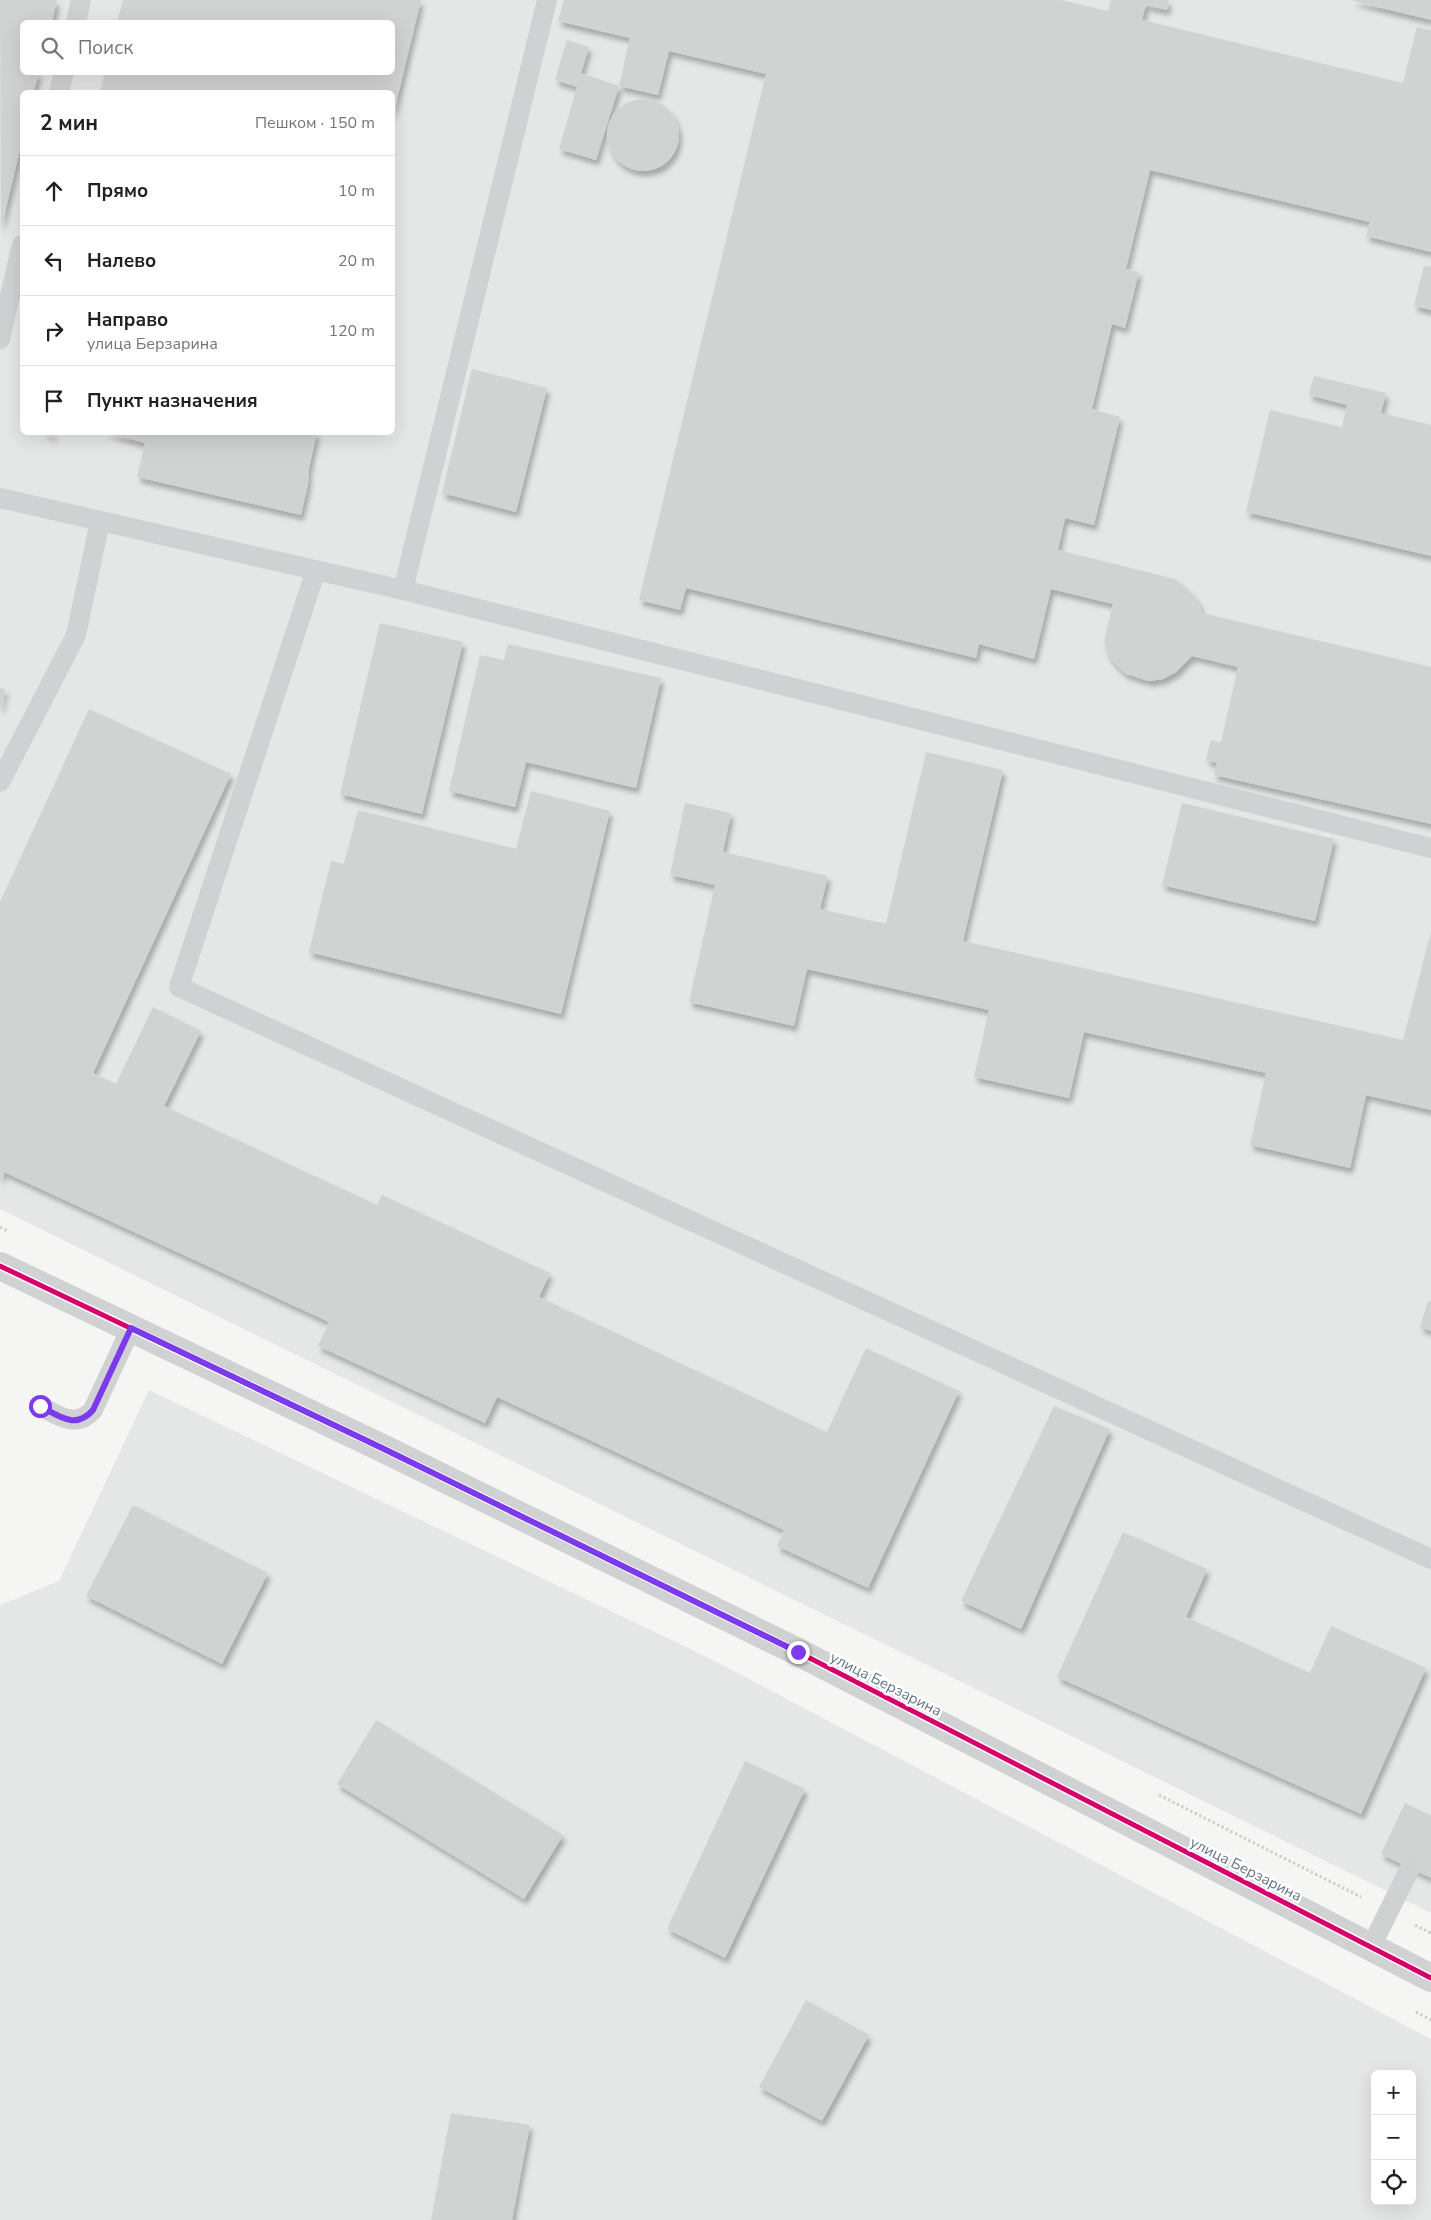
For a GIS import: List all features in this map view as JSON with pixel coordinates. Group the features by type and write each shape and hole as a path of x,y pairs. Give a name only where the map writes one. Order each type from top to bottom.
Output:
{"street":[{"name":"улица Берзарина","path":"0,1266 382,1448 789,1648 1431,1978"}],"lane":[{"path":"76,20 81,0"},
{"path":"403,590 547,0"},
{"path":"60,90 63,75"},
{"path":"0,339 20,254"},
{"path":"0,498 403,590 1431,848"},
{"path":"0,782 76,635 100,521"},
{"path":"316,570 179,987 1431,1559"},
{"path":"40,1406 73,1420 80,1420 88,1416 93,1410 131,1328"},
{"path":"1371,1948 1410,1868"}],"path":[{"path":"1413,2010 1431,2020"}],"shaded area":[{"path":"0,0 1431,0 1431,1913 0,1209"},
{"path":"149,1390 711,1659 1431,2039 1431,2220 0,2220 0,1605 59,1581"}],"building":[{"path":"0,0 57,0 52,20 20,20 20,75 38,75 34,90 20,90 20,149 1,229"},
{"path":"123,0 421,0 395,108 395,90 100,90 104,75 395,75 395,20 118,20"},
{"path":"564,0 1061,0 1108,11 1111,0 1169,0 1167,10 1146,5 1142,20 1403,83 1417,27 1431,30 1431,252 1366,236 1370,222 1150,170 1126,269 1139,272 1125,328 1112,324 1092,409 1120,417 1094,525 1065,518 1058,550 1175,579 1189,590 1198,601 1202,613 1431,667 1431,824 1214,775 1217,763 1206,760 1211,740 1221,742 1238,667 1192,656 1176,672 1163,679 1149,681 1126,674 1108,655 1104,641 1113,604 1051,589 1034,659 979,644 976,658 686,588 680,610 639,600 766,74 669,51 658,95 619,86 630,38 558,21"},
{"path":"1353,0 1431,0 1431,20 1353,1"},
{"path":"567,40 589,47 581,73 619,86 596,160 559,149 577,87 555,80"},
{"path":"643,99 663,105 673,115 679,135 673,155 663,165 643,171 623,165 613,155 607,135 613,115 623,105"},
{"path":"1424,266 1431,267 1431,310 1414,306"},
{"path":"472,369 547,388 516,512 442,493"},
{"path":"1314,376 1386,393 1381,413 1431,425 1431,556 1246,512 1270,410 1342,427 1347,405 1309,395"},
{"path":"115,435 316,435 301,515 137,477 145,443"},
{"path":"380,623 463,642 422,814 340,794"},
{"path":"508,644 661,678 636,788 526,762 515,807 449,791 480,655 504,660"},
{"path":"0,688 5,689 1,709 0,709"},
{"path":"89,709 231,774 93,1073 116,1084 153,1007 201,1031 164,1106 377,1205 382,1195 550,1273 539,1297 827,1432 866,1348 959,1391 868,1588 777,1546 784,1530 497,1397 485,1423 318,1346 329,1322 4,1172 0,1181 0,902"},
{"path":"926,752 1003,770 963,941 1403,1040 1431,932 1431,1110 1366,1095 1350,1168 1250,1145 1266,1073 1084,1032 1069,1098 974,1077 989,1010 807,969 794,1026 689,1002 715,885 670,875 685,803 731,813 723,852 828,876 820,909 886,924"},
{"path":"531,791 610,811 561,1014 309,952 331,861 344,864 358,810 516,849"},
{"path":"1182,803 1334,839 1315,921 1162,885"},
{"path":"1428,1301 1431,1301 1431,1331 1420,1327"},
{"path":"1054,1406 1110,1429 1021,1629 961,1601"},
{"path":"133,1505 268,1573 222,1664 86,1596"},
{"path":"1123,1532 1207,1569 1186,1617 1310,1673 1331,1626 1426,1668 1361,1814 1057,1677"},
{"path":"376,1720 563,1835 524,1899 337,1784"},
{"path":"745,1761 805,1789 725,1958 667,1929"},
{"path":"1405,1803 1431,1816 1431,1878 1381,1854"},
{"path":"806,2000 869,2035 822,2121 759,2087"},
{"path":"451,2113 530,2125 512,2220 431,2220"}],"cycle path":[{"path":"0,1266 382,1448 798,1652 1431,1978"}],"route":[{"path":"40,1406 64,1418 73,1420 80,1420 88,1416 93,1410 131,1328 382,1448 798,1652"}]}
